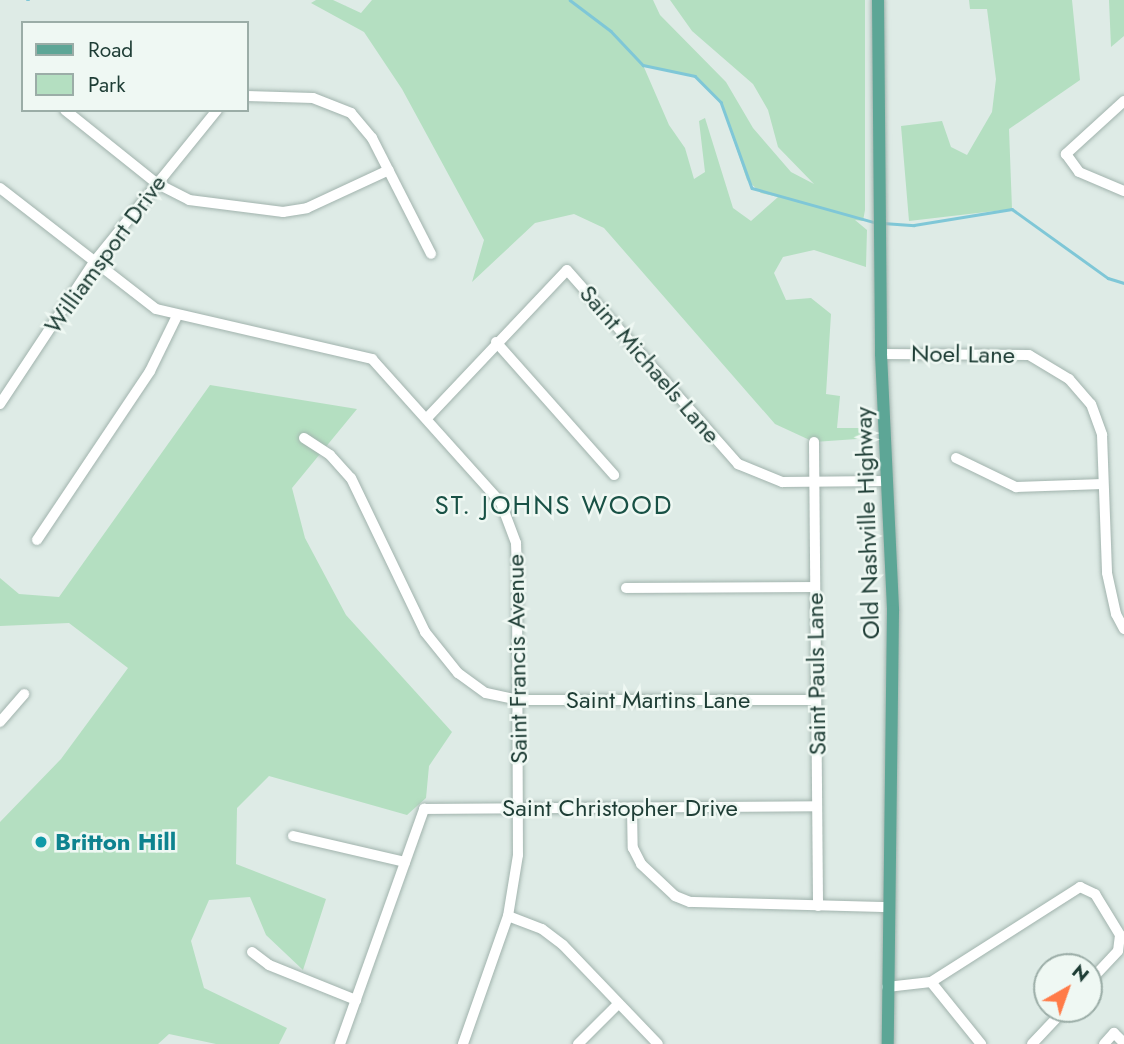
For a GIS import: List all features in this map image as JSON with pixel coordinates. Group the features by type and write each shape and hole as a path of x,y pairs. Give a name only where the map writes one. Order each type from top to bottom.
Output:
{"main road":[{"name":"Old Nashville Highway","path":"878,0 881,354 893,611 887,907 888,1044"}],"street":[{"path":"248,96 313,98 342,107 372,138 431,254"},
{"path":"1124,101 1066,154 1079,172 1124,191"},
{"path":"67,112 156,183 189,200 283,212 307,208 388,170"},
{"name":"Williamsport Drive","path":"0,404 94,262 215,112"},
{"name":"Saint Francis Avenue","path":"0,188 145,302 177,316 358,353 386,370 493,490 510,523 516,543 520,808 508,916 463,1044"},
{"name":"Saint Michaels Lane","path":"429,417 496,342 567,270 738,464 782,482 885,481"},
{"path":"37,540 150,371 177,316"},
{"path":"496,342 614,475"},
{"name":"Noel Lane","path":"881,354 1029,355 1050,365 1069,379 1091,404 1102,435 1107,573 1115,614 1124,628"},
{"name":"Saint Martins Lane","path":"304,438 330,455 360,491 417,619 434,646 476,688 496,697 519,700 817,700"},
{"name":"Saint Pauls Lane","path":"814,442 818,906"},
{"path":"956,458 1016,487 1103,484"},
{"path":"626,588 815,587"},
{"path":"0,722 24,694"},
{"name":"Saint Christopher Drive","path":"405,862 424,808 816,806"},
{"path":"632,809 633,848 641,864 675,896 716,906 887,907"},
{"path":"293,836 405,862 340,1044"},
{"path":"887,987 931,982 1080,887 1095,894 1120,935 1118,951 1103,967"},
{"path":"508,916 552,936 658,1044"},
{"path":"252,953 270,965 356,1000"},
{"path":"931,982 981,1044"},
{"path":"578,1044 618,1004"},
{"path":"1032,1044 1052,1023"},
{"path":"1104,1044 1114,1032 1124,1044"}],"green space":[{"path":"316,0 333,0 361,13 372,0 653,0 660,15 726,82 753,128 791,172 814,184 778,147 768,110 753,84 692,31 670,0 865,0 865,210 863,221 855,220 867,230 866,267 814,250 783,257 774,273 786,300 811,298 831,314 826,394 840,396 837,428 870,428 871,438 814,442 775,424 604,228 574,214 535,223 472,282 484,240 402,89 364,32 311,3","holes":["643,65 695,76 721,102 747,180 761,193 778,197 751,221 733,208 705,118 699,121 705,172 694,179 685,148 669,125"]},
{"path":"969,0 1072,0 1080,80 1009,129 1012,209 909,221 901,126 942,121 951,147 967,155 992,112 996,79 987,9 970,9"},
{"path":"1109,0 1124,0 1124,36 1111,47"},
{"path":"210,385 357,409 292,488 305,538 346,615 452,732 429,766 426,798 407,815 269,776 237,808 236,864 326,899 303,970 266,935 250,897 209,900 191,941 204,988 287,1028 279,1044 216,1044 169,1034 158,1044 0,1044 0,822 61,759 128,668 69,623 0,626 0,578 19,594 59,597"}],"waterway":[{"path":"570,0 611,31 643,65 695,76 721,102 752,188 877,223"},
{"path":"883,223 914,225 1012,209 1108,278 1124,283"}],"place":[{"name":"Britton Hill","path":"41,842"}],"district":[{"name":"ST. JOHNS WOOD","path":"554,506"}]}
